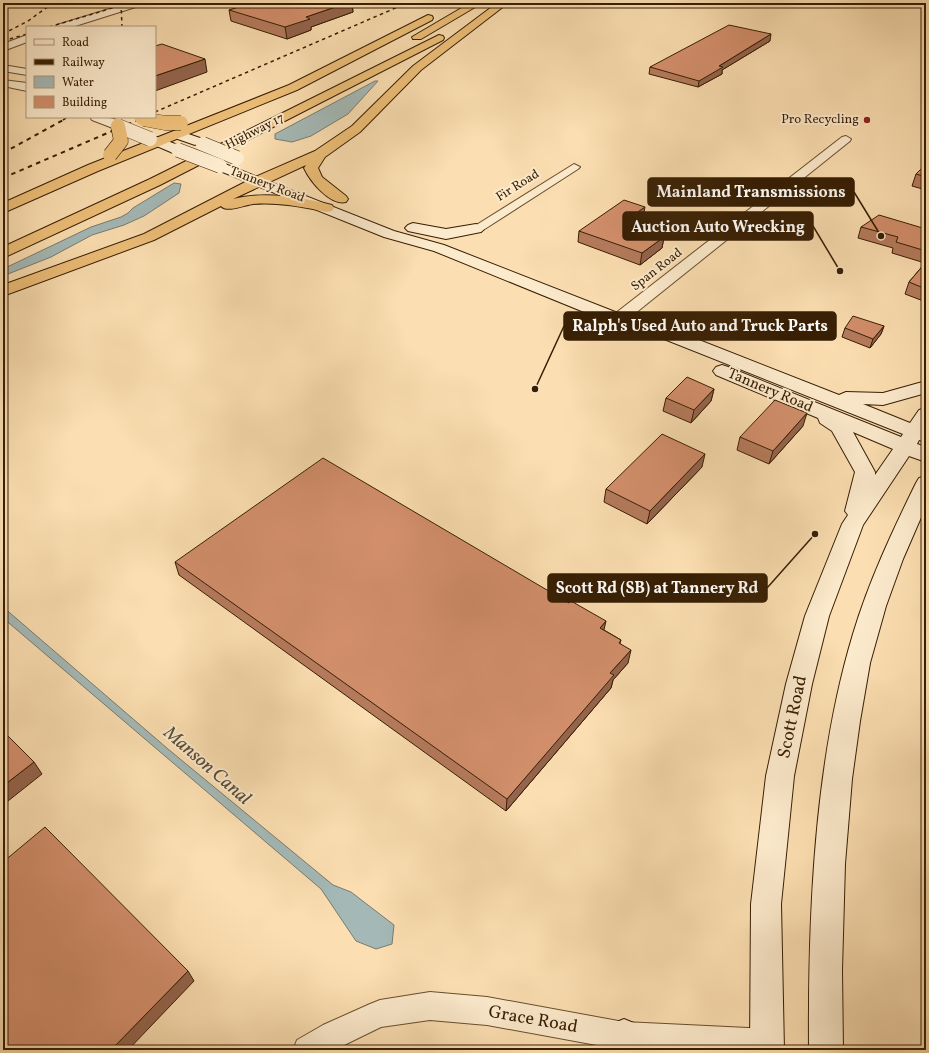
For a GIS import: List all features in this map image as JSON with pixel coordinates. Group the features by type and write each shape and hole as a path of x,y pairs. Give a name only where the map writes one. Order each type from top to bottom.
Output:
{"highway":[{"path":"3,209 153,140 247,108 337,66 458,3"},
{"name":"Highway 17","path":"3,242 272,115 388,53 477,3"},
{"path":"174,225 258,181 320,154 356,129 417,68 503,3"},
{"name":"Highway 17","path":"3,254 148,185 277,121 503,3"},
{"path":"138,118 165,123 192,122 247,108"},
{"path":"96,166 110,155 121,140 118,126"},
{"path":"320,154 311,168 313,175 341,199"},
{"path":"3,291 116,251 174,225 223,206 256,200 289,200 327,208"}],"main road":[{"path":"64,26 139,3"},
{"path":"3,48 26,38"},
{"path":"3,83 26,87"},
{"name":"Tannery Road","path":"98,118 389,234 439,248 485,268 617,319 665,333 808,397 915,438 926,455"},
{"name":"Tannery Road","path":"138,118 341,199 404,226 439,248"},
{"path":"404,226 446,234 476,229"},
{"path":"476,229 466,242 469,252 485,268"},
{"path":"808,397 854,400 882,399 926,387"},
{"path":"808,397 840,427 865,472 853,524"},
{"name":"Scott Road","path":"772,1048 766,904 780,776 799,684 817,616 853,524 915,438 926,414"},
{"path":"826,1050 827,902 839,768 849,699 873,606 899,539 926,483"},
{"path":"899,539 926,517"}],"street":[{"path":"3,68 26,72"},
{"name":"Span Road","path":"617,319 628,312 846,139"},
{"name":"Fir Road","path":"476,229 574,167"},
{"name":"Grace Road","path":"307,1050 333,1035 380,1014 430,1006 487,1011 634,1043 772,1048"}],"water":[{"path":"375,81 378,81 348,114 311,136 292,142 275,139 275,134"},
{"path":"174,183 181,184 179,193 144,216 124,225 92,235 51,257 3,276 3,269 91,227 121,217"},
{"path":"3,607 168,749 333,885 351,892 394,925 392,944 376,949 356,941 321,889 3,618"}],"building":[{"path":"252,3 347,3 306,17 310,19 285,27 229,10"},
{"path":"729,25 771,34 719,66 723,67 699,81 650,67"},
{"path":"162,44 205,59 156,76 156,46"},
{"path":"926,164 926,177 916,174"},
{"path":"624,200 645,207 623,222 664,237 642,253 579,231"},
{"path":"879,215 926,229 926,251 896,242 898,237 861,227"},
{"path":"926,262 926,289 909,282"},
{"path":"853,316 884,326 873,339 845,328"},
{"path":"687,377 714,389 694,410 666,398"},
{"path":"775,400 807,413 773,451 740,437"},
{"path":"662,434 705,454 650,511 606,489"},
{"path":"323,458 569,603 571,601 606,621 600,628 621,640 619,643 631,650 610,673 614,675 507,799 175,562"},
{"path":"7,735 34,762 3,786 3,738"},
{"path":"45,827 188,971 111,1050 3,1050 3,862"}],"railway":[{"path":"3,34 28,21 53,3"},
{"path":"121,5 129,3"},
{"path":"156,112 407,3"},
{"path":"52,26 121,5"},
{"path":"121,5 122,26"},
{"path":"3,41 26,34"},
{"path":"137,120 142,118"},
{"path":"3,153 65,119"},
{"path":"3,178 140,119"}],"place":[{"name":"Pro Recycling","path":"867,120"},
{"name":"Mainland Transmissions","path":"881,236"},
{"name":"Auction Auto Wrecking","path":"840,271"},
{"name":"Ralph's Used Auto and Truck Parts","path":"535,389"},
{"name":"Scott Rd (SB) at Tannery Rd","path":"815,534"}],"water label":[{"name":"Manson Canal","path":"207,766"}]}
